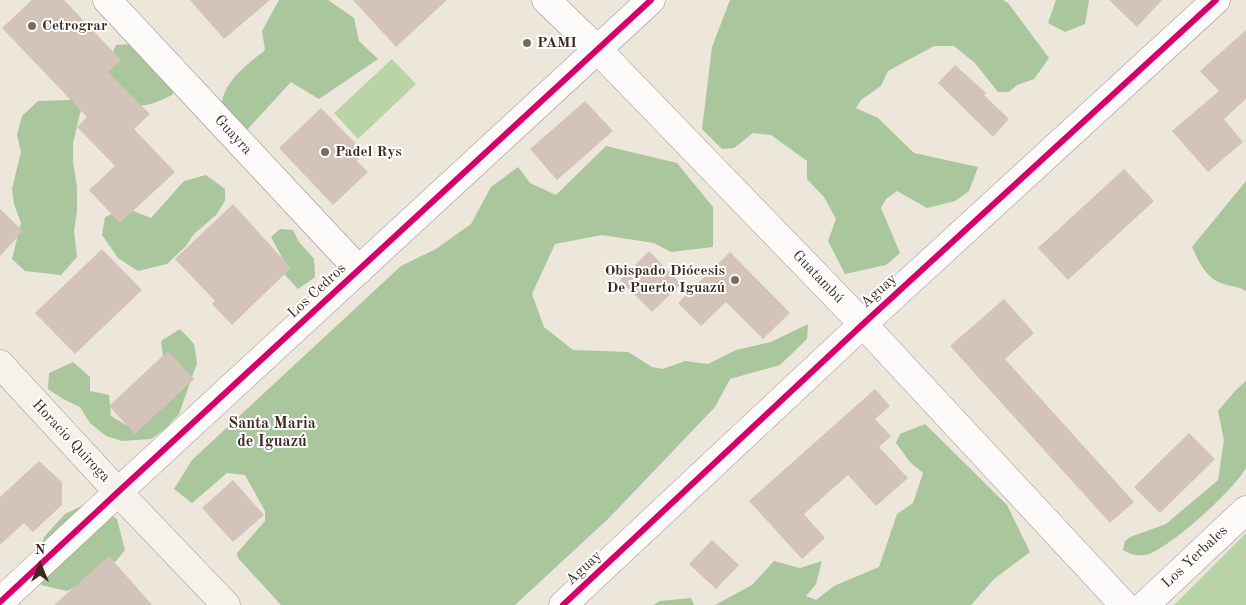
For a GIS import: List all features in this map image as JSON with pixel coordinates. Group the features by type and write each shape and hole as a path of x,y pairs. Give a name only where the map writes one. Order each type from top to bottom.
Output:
{"main road":[{"name":"Horacio Quiroga","path":"0,364 226,605"}],"street":[{"name":"Guayra","path":"107,0 358,270"},
{"name":"Guatambú","path":"546,0 598,50 863,324 1124,605"},
{"name":"Los Cedros","path":"0,602 651,0"},
{"name":"Aguay","path":"563,605 863,324 1216,0"},
{"name":"Los Yerbales","path":"1145,605 1246,510"}],"green space":[{"path":"279,0 328,0 354,18 359,41 378,59 319,99 291,82 245,132 223,122 222,102 224,94 233,79 265,50 262,31"},
{"path":"730,0 1003,0 1008,3 1049,58 1034,79 1017,85 1009,92 998,92 975,63 954,46 934,46 888,71 881,86 861,100 856,108 878,118 914,153 978,167 969,191 955,201 927,208 897,191 886,199 881,208 900,253 886,265 845,274 828,241 836,219 824,197 807,179 807,161 771,135 753,133 734,148 722,149 702,129 712,47"},
{"path":"1056,0 1089,0 1085,24 1065,32 1048,23"},
{"path":"149,43 179,78 172,95 150,104 134,105 99,88 80,113 73,143 73,162 77,187 77,211 74,231 77,257 61,275 25,271 12,259 21,223 14,204 12,189 21,152 17,135 22,116 38,101 69,100 92,90 103,76 116,45"},
{"path":"392,59 416,84 358,139 334,113"},
{"path":"606,146 677,163 713,207 713,247 671,252 654,243 602,235 555,244 532,294 544,327 573,350 628,352 652,367 663,369 685,361 708,364 736,350 771,342 808,324 807,339 780,365 730,379 715,407 609,518 515,605 281,605 238,558 237,553 265,521 265,511 245,475 227,473 192,503 174,489 192,460 401,266 436,249 471,224 491,187 518,167 530,183 556,195"},
{"path":"206,175 225,189 225,201 216,215 194,234 185,247 167,264 138,271 118,258 102,235 105,217 126,208 151,218 184,181"},
{"path":"1246,181 1246,291 1218,282 1212,278 1204,269 1192,247"},
{"path":"280,229 293,230 299,242 314,259 315,277 298,289 285,275 285,263 271,237"},
{"path":"180,329 194,344 197,363 179,414 165,429 151,439 122,441 106,436 90,423 80,407 48,389 49,373 73,362 90,377 90,391 109,395 111,416 131,428 165,371 161,341"},
{"path":"1246,381 1246,468 1239,478 1216,503 1173,540 1149,554 1132,554 1123,550 1125,541 1130,537 1166,524 1218,480 1224,440 1218,411"},
{"path":"925,424 1007,505 1030,552 994,579 971,605 715,605 752,585 774,561 800,568 822,561 816,584 806,596 816,600 834,586 879,567 897,514 913,503 923,473 910,462 896,443 900,434"},
{"path":"90,502 117,519 125,550 116,561 97,569 87,581 67,591 41,585 37,563 44,537 65,514"},
{"path":"1246,533 1246,605 1174,605"},
{"path":"691,598 694,605 653,605 660,601"}],"building":[{"path":"32,0 64,0 121,60 108,72 150,114 134,129 175,172 120,223 89,190 115,166 77,127 87,117 2,28"},
{"path":"190,0 270,0 224,39"},
{"path":"353,0 447,0 396,47"},
{"path":"1109,0 1162,0 1137,27"},
{"path":"1246,30 1246,99 1224,119 1243,142 1208,172 1172,131 1219,91 1200,71"},
{"path":"955,65 986,93 984,95 1009,119 993,137 938,83"},
{"path":"585,101 613,131 557,180 530,149"},
{"path":"321,108 363,151 357,161 368,172 333,205 279,148"},
{"path":"1124,169 1154,201 1068,280 1038,248"},
{"path":"233,204 291,268 232,325 212,304 215,301 175,259"},
{"path":"0,209 23,231 0,256"},
{"path":"102,249 142,290 75,354 35,313"},
{"path":"649,251 681,284 652,312 620,280"},
{"path":"730,252 790,313 763,339 726,302 701,326 678,303"},
{"path":"1004,299 1034,333 1005,359 1134,502 1110,523 950,346"},
{"path":"168,351 194,379 135,434 109,406"},
{"path":"875,389 890,406 875,419 891,436 879,447 908,478 876,506 848,475 804,514 825,538 802,559 749,501"},
{"path":"1189,433 1215,459 1160,513 1134,487"},
{"path":"39,461 62,482 62,505 33,532 24,523 0,545 0,497"},
{"path":"233,480 264,515 233,542 202,508"},
{"path":"712,540 739,565 716,589 689,564"},
{"path":"109,556 152,605 54,605"}],"cycle path":[{"path":"0,602 651,0"},
{"path":"563,605 863,324 1216,0"}],"place":[{"name":"Cetrograr","path":"32,26"},
{"name":"PAMI","path":"527,43"},
{"name":"Padel Rys","path":"325,152"},
{"name":"Obispado Diócesis De Puerto Iguazú","path":"735,280"}],"district":[{"name":"Santa Maria de Iguazú","path":"272,433"}]}
